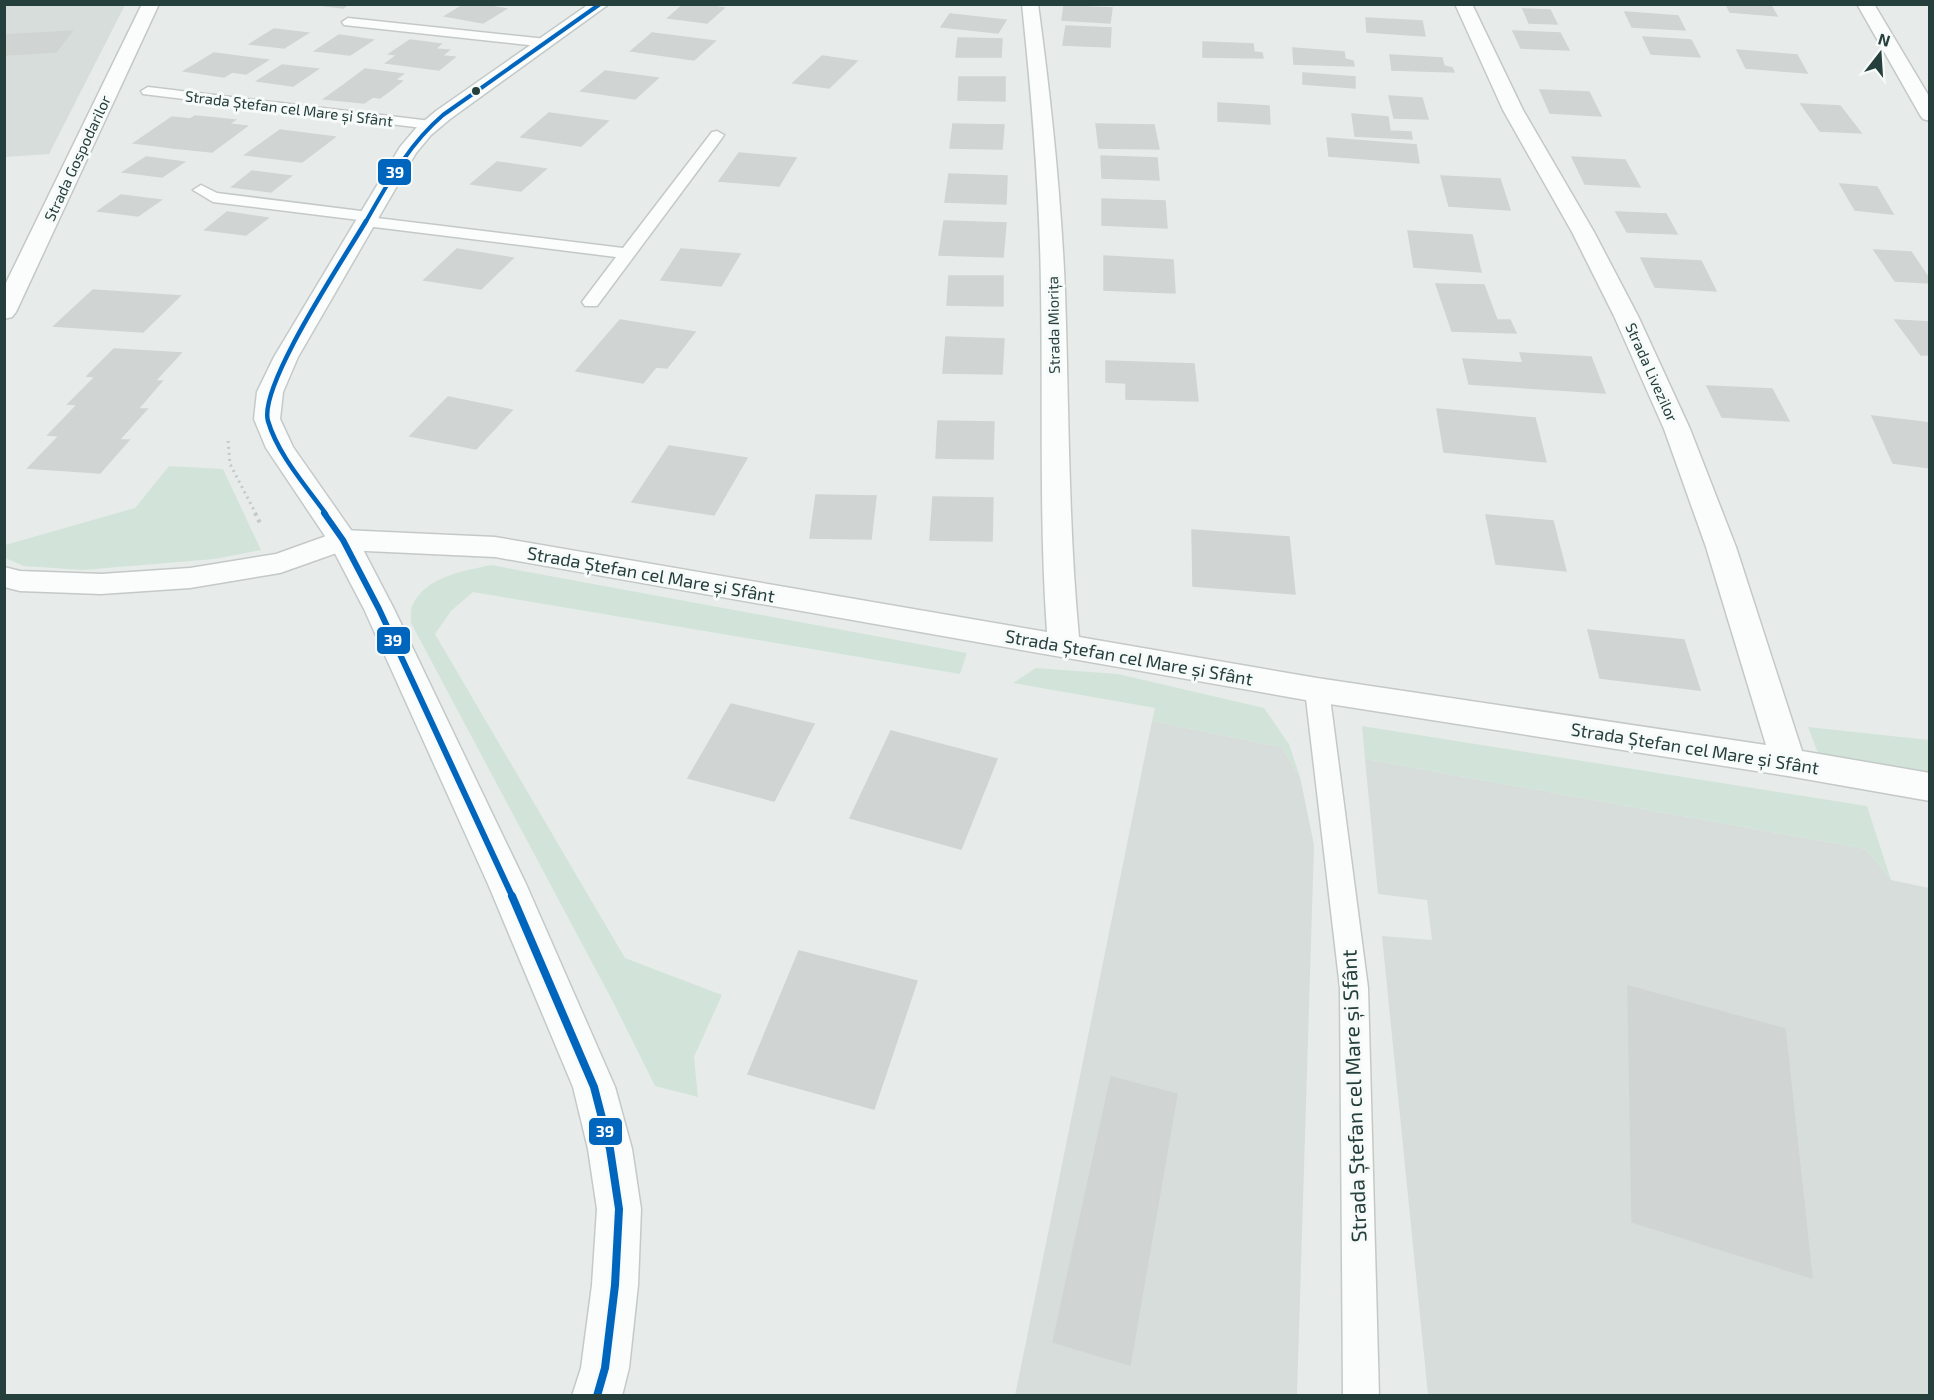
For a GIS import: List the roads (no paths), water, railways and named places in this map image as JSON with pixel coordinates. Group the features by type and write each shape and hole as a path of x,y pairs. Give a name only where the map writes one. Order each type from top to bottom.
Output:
{"street":[{"name":"Strada Gospodarilor","path":"4,312 151,4"},
{"name":"Strada Ștefan cel Mare și Sfânt","path":"601,4 431,124 407,151 286,357 270,392 267,419 280,448 343,540 495,547 1317,690 1788,762 1929,787"},
{"name":"Strada Miorița","path":"1030,4 1042,121 1052,276 1058,571 1064,646"},
{"name":"Strada Livezilor","path":"1463,4 1513,110 1583,232 1626,316 1677,429 1721,547 1788,762"},
{"path":"1865,4 1929,115"},
{"path":"4,577 20,580 101,584 190,578 280,563 343,540 380,609 507,884 594,1087 610,1149 620,1209 608,1344 605,1368 597,1395"}],"lane":[{"path":"348,22 546,43"},
{"name":"Strada Ștefan cel Mare și Sfânt","path":"148,91 431,124"},
{"path":"591,302 717,135"},
{"path":"201,190 213,197 627,253"},
{"name":"Strada Ștefan cel Mare și Sfânt","path":"1317,690 1354,988 1361,1395"}]}
